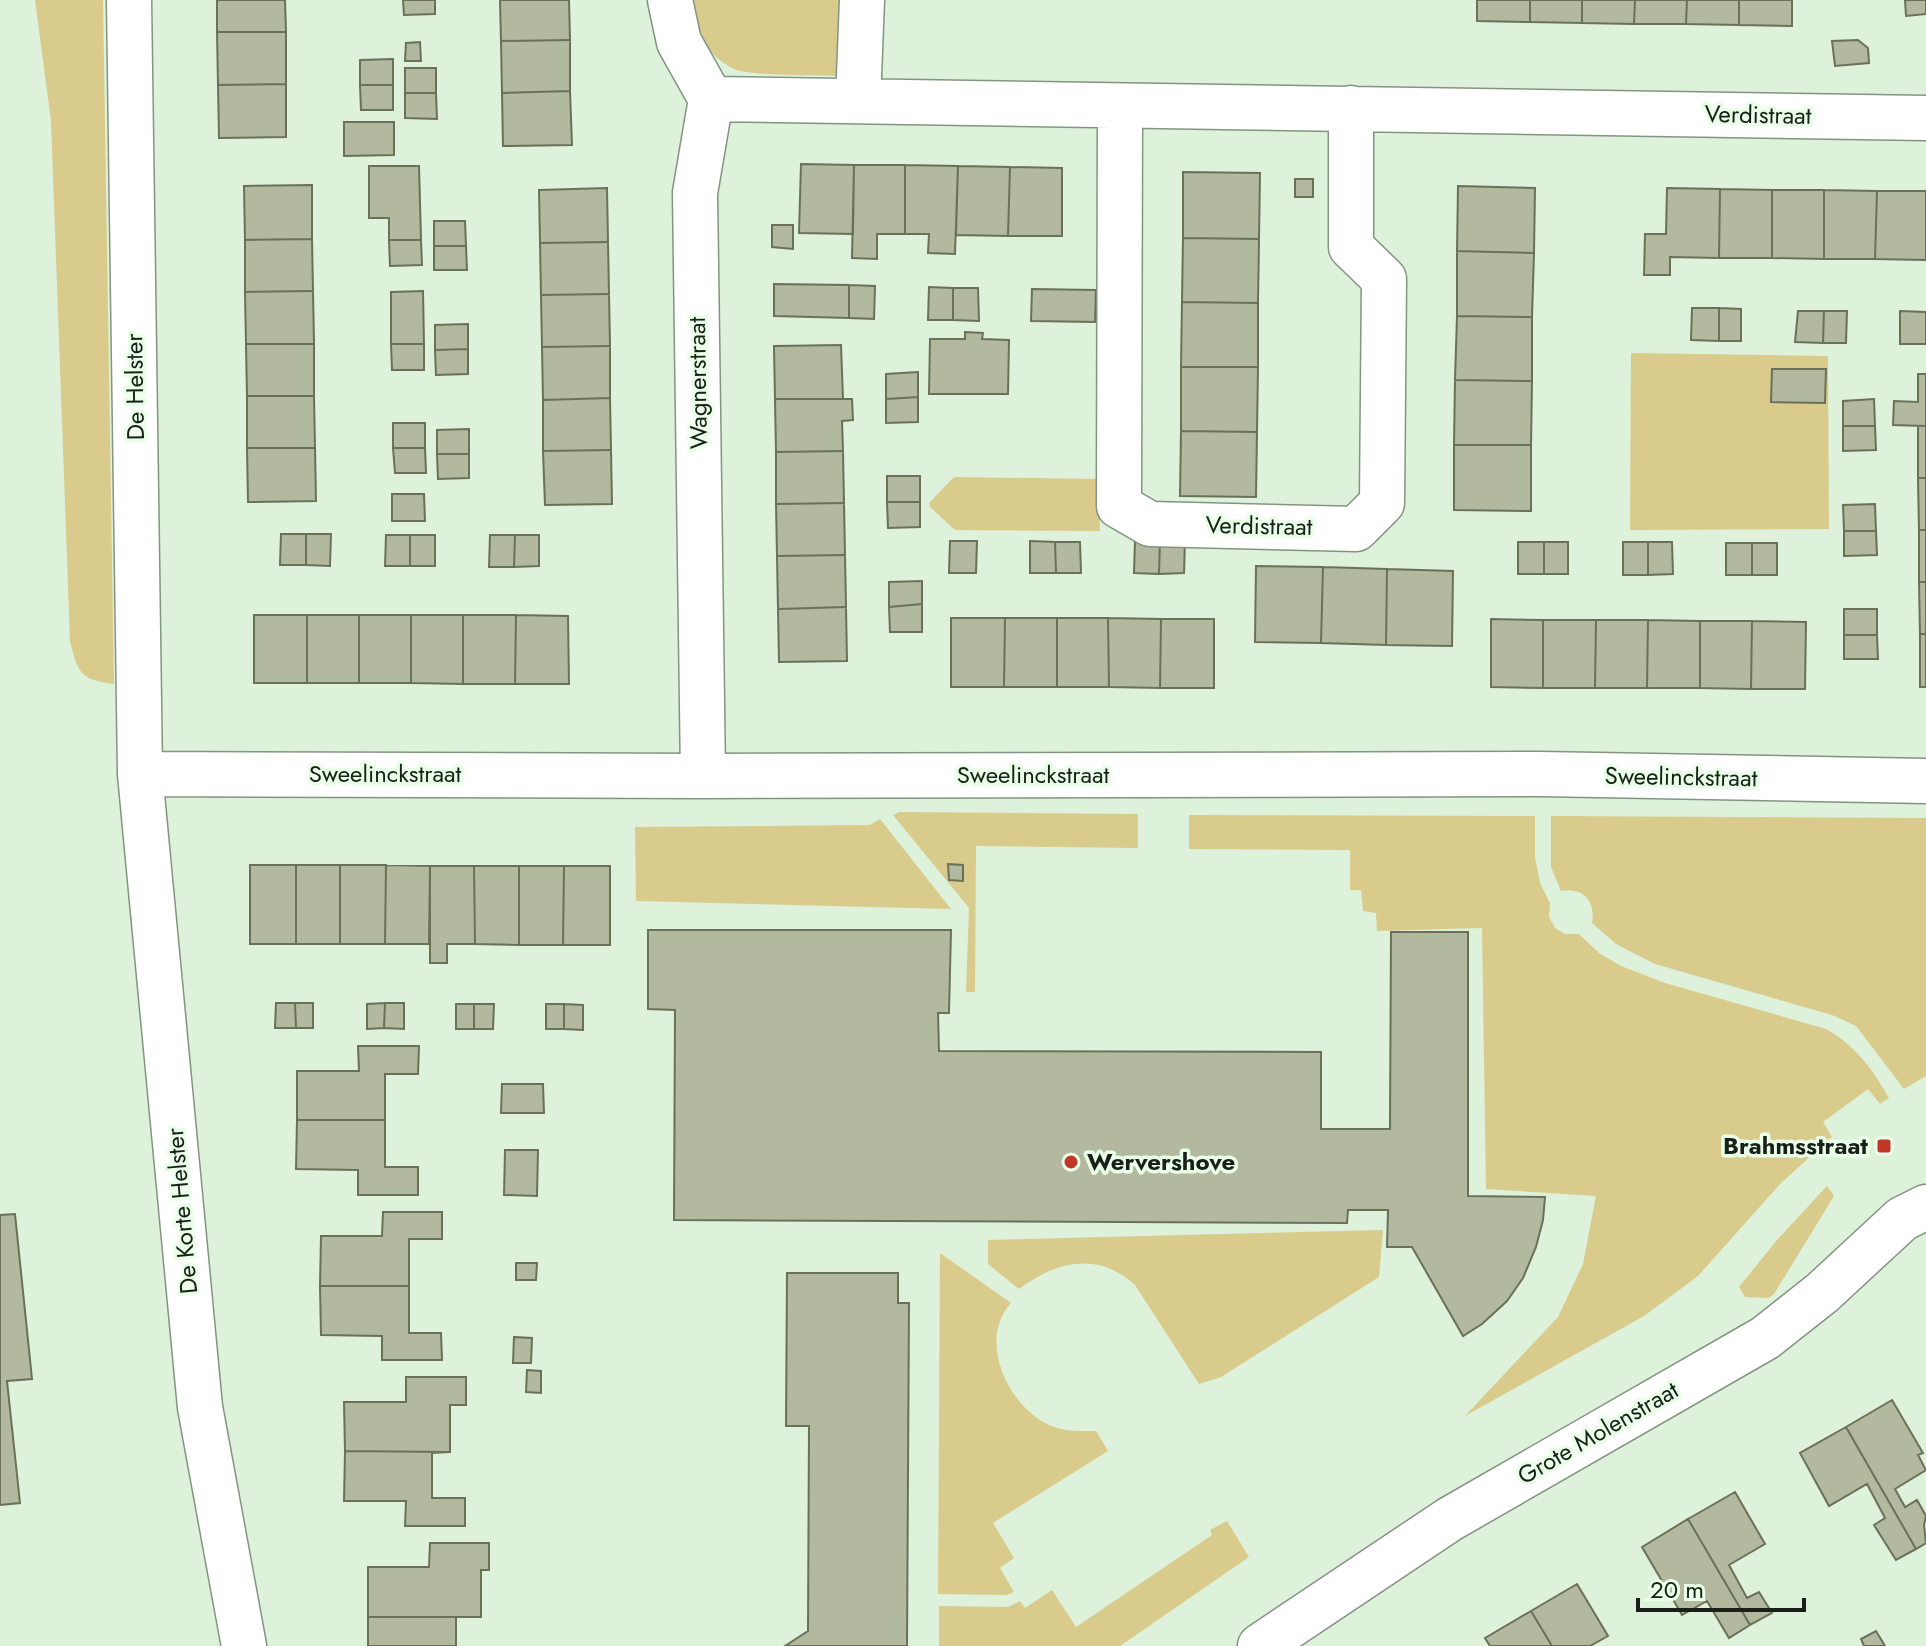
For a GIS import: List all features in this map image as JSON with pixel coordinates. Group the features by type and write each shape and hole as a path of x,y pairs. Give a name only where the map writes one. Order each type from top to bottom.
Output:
{"street":[{"name":"De Helster","path":"129,0 140,774"},
{"path":"670,0 679,42 711,99"},
{"path":"858,101 862,0"},
{"name":"Verdistraat","path":"711,99 1926,118"},
{"name":"Wagnerstraat","path":"703,776 695,193 711,99"},
{"name":"Verdistraat","path":"1120,107 1119,506 1150,524 1356,529 1382,503 1384,279 1351,247 1351,108"},
{"name":"Sweelinckstraat","path":"140,774 1540,774 1926,781"},
{"name":"De Korte Helster","path":"140,774 200,1407 244,1646"},
{"name":"Grote Molenstraat","path":"1260,1646 1450,1519 1765,1338 1822,1293 1902,1219 1926,1207"}],"shaded area":[{"path":"35,0 103,0 114,684 94,680 82,673 70,641 51,121"},
{"path":"688,0 839,0 840,76 768,74 734,69 716,57 703,40 693,21"},
{"path":"1631,353 1828,356 1829,529 1630,530"},
{"path":"954,477 1098,479 1100,531 955,530 929,503"},
{"path":"900,812 1138,814 1138,848 976,846 975,992 966,992 969,908 893,815"},
{"path":"1189,815 1535,816 1535,858 1540,883 1550,903 1549,917 1555,928 1565,934 1579,934 1599,953 1621,966 1665,983 1826,1029 1846,1042 1862,1059 1889,1098 1880,1104 1868,1089 1823,1122 1832,1137 1780,1184 1698,1276 1644,1316 1465,1416 1558,1317 1583,1264 1596,1196 1486,1189 1482,928 1377,931 1376,913 1363,911 1361,890 1350,890 1350,850 1189,849"},
{"path":"1551,816 1926,818 1926,1076 1904,1089 1856,1026 1832,1015 1655,964 1616,944 1592,923 1592,908 1586,897 1576,891 1561,891 1551,867"},
{"path":"880,819 951,909 636,901 635,827 870,825"},
{"path":"1827,1186 1834,1196 1774,1294 1769,1298 1745,1297 1739,1287"},
{"path":"1383,1230 1379,1277 1221,1377 1199,1384 1135,1285 1121,1274 1092,1264 1062,1266 1019,1289 988,1264 988,1240"},
{"path":"940,1253 1011,1303 1001,1318 997,1353 1002,1370 1020,1402 1033,1415 1053,1427 1096,1431 1108,1451 993,1523 1014,1558 1000,1568 1014,1592 1007,1595 938,1594"},
{"path":"1227,1521 1249,1557 1120,1646 939,1646 939,1606 1008,1607 1020,1601 1025,1608 1052,1590 1076,1627 1212,1535 1210,1530"}],"building":[{"path":"217,0 285,0 286,32 217,32"},
{"path":"403,0 435,0 435,14 404,15"},
{"path":"500,0 569,0 570,40 501,41"},
{"path":"1477,0 1530,0 1530,22 1477,21"},
{"path":"1530,0 1582,0 1582,23 1530,22"},
{"path":"1582,0 1635,0 1634,24 1582,23"},
{"path":"1635,0 1687,0 1686,24 1634,24"},
{"path":"1687,0 1739,0 1739,25 1686,24"},
{"path":"1739,0 1792,0 1792,26 1739,25"},
{"path":"1905,0 1926,0 1926,14 1906,16"},
{"path":"217,32 286,32 286,84 218,85"},
{"path":"570,40 570,91 502,93 501,41"},
{"path":"1858,40 1868,48 1869,63 1835,66 1832,41"},
{"path":"420,42 421,61 405,61 406,43"},
{"path":"393,59 393,85 360,85 360,60"},
{"path":"405,68 436,68 436,93 405,93"},
{"path":"286,84 286,137 219,138 218,85"},
{"path":"360,85 393,85 393,110 361,110"},
{"path":"570,91 572,145 503,146 502,93"},
{"path":"405,93 436,93 437,119 405,118"},
{"path":"344,122 394,122 394,155 344,156"},
{"path":"801,164 854,165 853,234 799,233"},
{"path":"854,165 905,165 905,234 877,234 877,259 852,258"},
{"path":"905,165 958,166 955,254 928,253 929,234 905,234"},
{"path":"369,166 419,166 421,240 389,240 389,218 369,218"},
{"path":"958,166 1010,167 1008,236 956,235"},
{"path":"1010,167 1062,168 1062,236 1008,236"},
{"path":"1183,172 1260,173 1259,239 1183,238"},
{"path":"1295,179 1313,179 1313,197 1295,197"},
{"path":"312,185 312,239 245,240 244,186"},
{"path":"1458,186 1535,188 1534,253 1457,251"},
{"path":"607,188 608,242 540,243 539,190"},
{"path":"1667,188 1720,189 1719,258 1670,257 1670,275 1644,275 1645,234 1666,234"},
{"path":"1720,189 1772,190 1772,258 1719,258"},
{"path":"1772,190 1824,190 1824,259 1772,258"},
{"path":"1824,190 1877,191 1875,259 1824,259"},
{"path":"1877,191 1926,191 1926,260 1875,259"},
{"path":"434,221 465,221 466,246 434,246"},
{"path":"772,225 793,225 793,249 772,247"},
{"path":"1183,238 1259,239 1258,303 1182,302"},
{"path":"312,239 313,291 245,292 245,240"},
{"path":"389,240 421,240 422,265 390,266"},
{"path":"608,242 609,294 541,295 540,243"},
{"path":"434,246 466,246 467,270 434,270"},
{"path":"1457,251 1534,253 1532,317 1457,316"},
{"path":"774,284 849,285 849,318 774,316"},
{"path":"849,285 875,286 874,319 849,318"},
{"path":"929,287 953,288 953,320 928,320"},
{"path":"953,288 978,288 979,321 953,320"},
{"path":"1032,289 1096,290 1095,322 1031,321"},
{"path":"313,291 314,344 246,344 245,292"},
{"path":"423,291 424,344 391,344 391,292"},
{"path":"609,294 610,346 542,347 541,295"},
{"path":"1182,302 1258,303 1258,367 1181,367"},
{"path":"1692,308 1719,308 1719,341 1691,340"},
{"path":"1719,308 1741,309 1741,341 1719,341"},
{"path":"1798,311 1824,311 1823,343 1795,342"},
{"path":"1824,311 1847,311 1846,343 1823,343"},
{"path":"1900,311 1926,312 1926,344 1900,344"},
{"path":"1457,316 1532,317 1532,381 1455,380"},
{"path":"468,324 468,349 435,350 435,325"},
{"path":"965,332 983,333 982,339 1009,340 1008,394 929,394 930,339 965,339"},
{"path":"246,344 314,344 314,396 247,396"},
{"path":"391,344 424,344 424,370 392,370"},
{"path":"841,345 843,399 775,399 774,346"},
{"path":"610,346 610,398 543,400 542,347"},
{"path":"468,349 468,374 436,375 435,350"},
{"path":"1181,367 1258,367 1257,432 1181,431"},
{"path":"1772,369 1826,369 1825,403 1771,402"},
{"path":"918,372 918,397 886,399 886,374"},
{"path":"1918,374 1926,374 1926,426 1893,425 1894,401 1918,402"},
{"path":"1455,380 1532,381 1531,445 1454,445"},
{"path":"247,396 314,396 315,448 247,448"},
{"path":"918,397 918,422 886,423 886,399"},
{"path":"610,398 611,450 543,451 543,400"},
{"path":"775,399 852,399 853,420 842,421 843,451 776,452"},
{"path":"1874,399 1875,426 1843,426 1843,401"},
{"path":"393,423 425,423 425,448 393,448"},
{"path":"1843,426 1875,426 1876,450 1843,451"},
{"path":"1918,426 1926,426 1926,478 1918,478"},
{"path":"469,429 469,454 437,454 437,430"},
{"path":"1181,431 1257,432 1256,497 1180,496"},
{"path":"1454,445 1531,445 1531,511 1454,510"},
{"path":"247,448 315,448 316,501 248,502"},
{"path":"393,448 425,448 426,473 395,473"},
{"path":"611,450 612,504 545,505 543,451"},
{"path":"843,451 844,503 776,504 776,452"},
{"path":"437,454 469,454 469,478 438,479"},
{"path":"887,476 920,476 920,502 887,502"},
{"path":"1918,478 1926,478 1926,530 1919,530"},
{"path":"392,494 424,494 425,521 392,521"},
{"path":"887,502 920,502 920,527 888,528"},
{"path":"844,503 845,555 777,556 776,504"},
{"path":"1875,504 1876,531 1844,531 1843,505"},
{"path":"1919,530 1926,530 1926,582 1919,582"},
{"path":"1844,531 1876,531 1877,555 1844,556"},
{"path":"281,534 306,534 306,565 280,565"},
{"path":"306,534 331,534 330,566 306,565"},
{"path":"386,535 410,535 410,566 385,566"},
{"path":"410,535 435,535 435,566 410,566"},
{"path":"490,535 515,535 514,567 489,567"},
{"path":"515,535 539,535 539,566 514,567"},
{"path":"950,541 977,541 976,573 949,573"},
{"path":"1030,541 1055,542 1056,573 1030,573"},
{"path":"1135,541 1160,541 1159,574 1134,573"},
{"path":"1160,541 1185,541 1184,573 1159,574"},
{"path":"1055,542 1080,542 1081,573 1056,573"},
{"path":"1518,542 1544,542 1544,574 1518,574"},
{"path":"1544,542 1568,542 1568,574 1544,574"},
{"path":"1623,542 1648,542 1648,575 1623,575"},
{"path":"1648,542 1672,542 1673,574 1648,575"},
{"path":"1726,543 1752,543 1752,575 1726,575"},
{"path":"1752,543 1777,543 1777,575 1752,575"},
{"path":"845,555 846,607 778,609 777,556"},
{"path":"1256,566 1323,567 1321,643 1255,642"},
{"path":"1323,567 1387,569 1386,645 1321,643"},
{"path":"1387,569 1453,571 1452,646 1386,645"},
{"path":"922,581 922,604 889,607 889,582"},
{"path":"1919,582 1926,582 1926,634 1920,634"},
{"path":"922,604 922,632 890,632 889,607"},
{"path":"846,607 847,661 779,662 778,609"},
{"path":"1844,609 1877,609 1877,635 1844,635"},
{"path":"254,615 307,615 307,683 254,683"},
{"path":"307,615 359,615 359,683 307,683"},
{"path":"359,615 411,615 411,683 359,683"},
{"path":"411,615 463,615 463,684 411,683"},
{"path":"463,615 516,615 515,684 463,684"},
{"path":"516,615 568,616 569,684 515,684"},
{"path":"951,618 1005,618 1004,687 951,687"},
{"path":"1005,618 1057,618 1057,687 1004,687"},
{"path":"1057,618 1108,618 1109,687 1057,687"},
{"path":"1108,618 1161,619 1160,688 1109,687"},
{"path":"1161,619 1214,619 1214,688 1160,688"},
{"path":"1491,619 1543,620 1543,688 1491,687"},
{"path":"1543,620 1596,620 1595,688 1543,688"},
{"path":"1596,620 1648,620 1647,688 1595,688"},
{"path":"1648,620 1700,621 1700,688 1647,688"},
{"path":"1700,621 1752,621 1751,689 1700,688"},
{"path":"1752,621 1806,622 1805,689 1751,689"},
{"path":"1920,634 1926,634 1926,687 1920,687"},
{"path":"1844,635 1877,635 1878,659 1844,659"},
{"path":"948,864 963,865 963,881 949,880"},
{"path":"250,865 296,865 296,944 250,944"},
{"path":"296,865 340,865 340,944 296,944"},
{"path":"340,865 386,865 385,944 340,944"},
{"path":"386,865 430,866 429,944 385,944"},
{"path":"430,866 474,866 475,944 447,944 447,963 430,963"},
{"path":"474,866 519,866 519,945 475,944"},
{"path":"519,866 564,866 563,945 519,945"},
{"path":"564,866 610,866 610,945 563,945"},
{"name":"Wervershove","path":"648,930 951,930 949,1013 938,1013 939,1051 1321,1052 1321,1129 1390,1129 1391,932 1468,932 1468,1196 1545,1197 1536,1247 1523,1278 1507,1301 1482,1324 1463,1336 1412,1247 1387,1247 1388,1210 1348,1210 1347,1223 674,1220 675,1010 648,1009"},
{"path":"276,1003 295,1003 296,1028 275,1028"},
{"path":"295,1003 313,1003 313,1028 296,1028"},
{"path":"385,1003 384,1028 367,1029 367,1004"},
{"path":"385,1003 404,1003 404,1029 384,1028"},
{"path":"456,1004 474,1004 474,1029 456,1029"},
{"path":"474,1004 494,1004 493,1029 474,1029"},
{"path":"546,1004 564,1004 564,1029 546,1029"},
{"path":"564,1004 583,1005 583,1030 564,1029"},
{"path":"358,1046 419,1046 418,1074 385,1074 385,1120 297,1120 297,1071 359,1071"},
{"path":"502,1084 543,1084 544,1113 501,1113"},
{"path":"297,1120 385,1120 385,1167 418,1167 418,1195 358,1195 358,1170 296,1169"},
{"path":"505,1150 538,1150 537,1196 504,1195"},
{"path":"383,1212 442,1212 442,1239 409,1239 409,1286 320,1286 321,1236 382,1236"},
{"path":"15,1214 32,1379 7,1381 20,1503 0,1505 0,1215"},
{"path":"516,1263 537,1263 536,1280 516,1280"},
{"path":"787,1273 898,1273 898,1303 909,1303 907,1646 785,1646 808,1631 809,1426 786,1426"},
{"path":"320,1286 409,1286 409,1333 441,1333 442,1360 382,1360 382,1336 321,1335"},
{"path":"514,1337 532,1338 531,1363 513,1363"},
{"path":"527,1370 541,1371 541,1393 526,1392"},
{"path":"406,1377 466,1377 466,1405 450,1405 450,1452 345,1451 344,1402 406,1402"},
{"path":"1892,1400 1923,1453 1918,1455 1926,1470 1895,1489 1905,1507 1917,1500 1926,1516 1926,1543 1916,1549 1846,1427"},
{"path":"1846,1427 1916,1549 1896,1560 1874,1525 1885,1518 1867,1484 1829,1506 1800,1453"},
{"path":"345,1451 450,1452 432,1453 432,1498 465,1498 465,1526 405,1526 406,1501 344,1501"},
{"path":"1735,1492 1765,1544 1729,1565 1747,1598 1759,1592 1772,1613 1750,1625 1688,1519"},
{"path":"1688,1519 1750,1625 1729,1638 1707,1601 1682,1615 1642,1547"},
{"path":"430,1543 489,1543 489,1570 481,1570 481,1617 368,1617 368,1567 429,1567"},
{"path":"1577,1584 1608,1636 1590,1646 1552,1646 1531,1611"},
{"path":"1531,1611 1552,1646 1490,1646 1485,1638"},
{"path":"368,1617 456,1617 456,1646 368,1646"},
{"path":"1876,1631 1885,1646 1864,1646 1861,1639"}],"place":[{"name":"Brahmsstraat","path":"1884,1146"},
{"name":"Wervershove","path":"1071,1162"}]}
